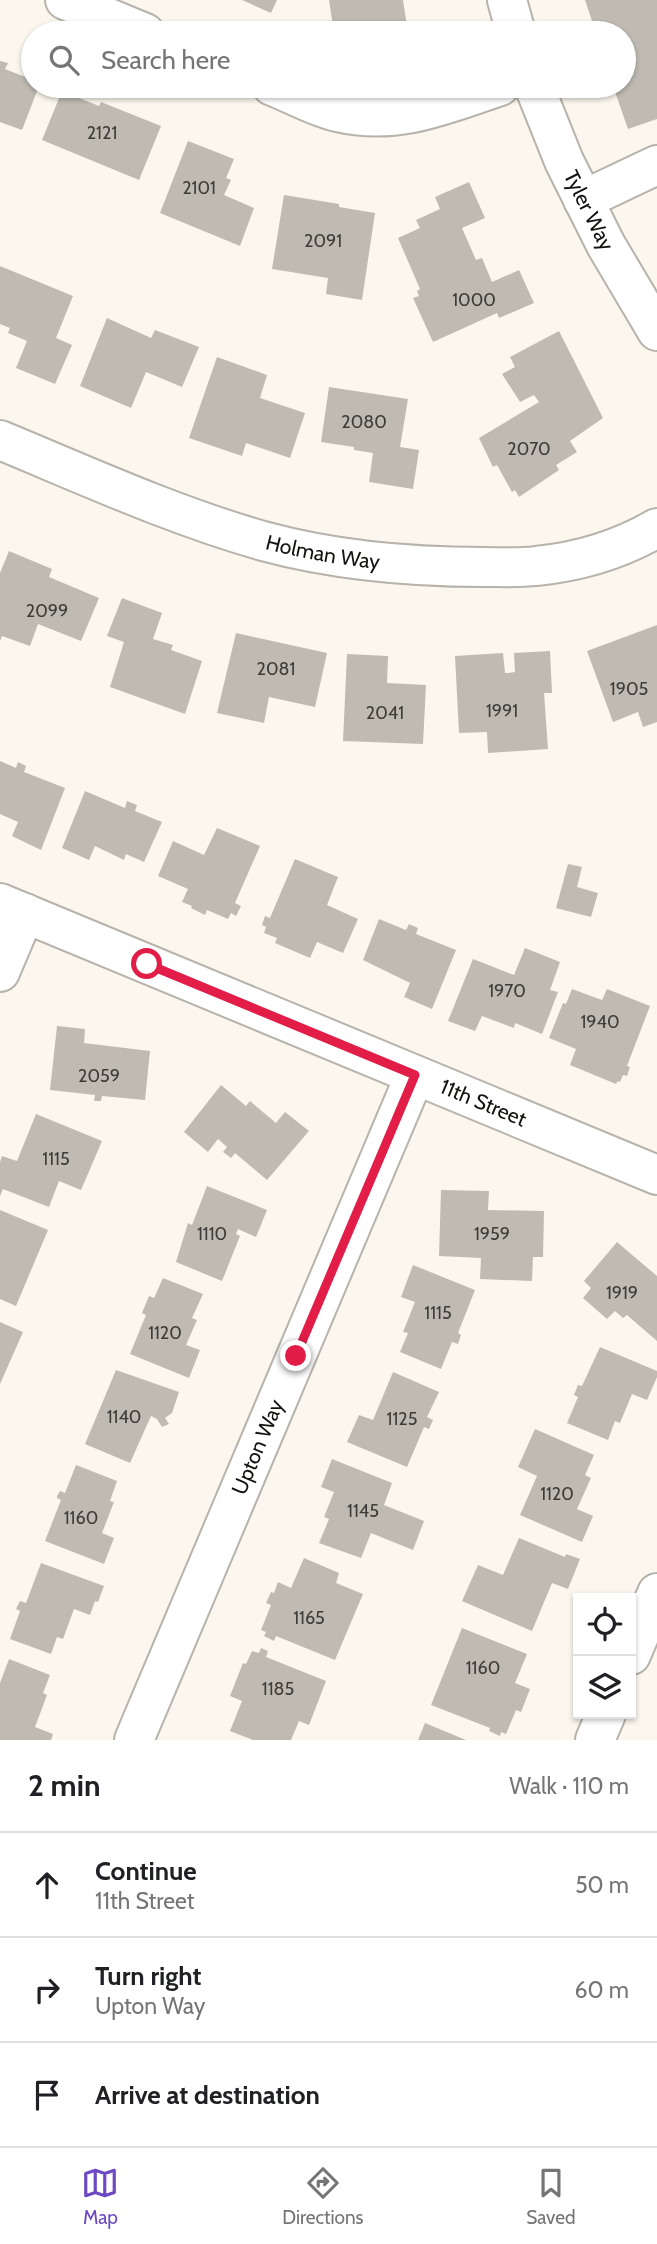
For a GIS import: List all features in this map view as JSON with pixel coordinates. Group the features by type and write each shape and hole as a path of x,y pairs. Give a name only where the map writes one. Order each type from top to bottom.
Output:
{"street":[{"path":"65,0 116,21"},
{"path":"506,0 512,21"},
{"path":"301,98 335,112 375,118 415,114 464,98"},
{"name":"Tyler Way","path":"539,98 583,200 606,245 657,331"},
{"path":"583,200 657,165"},
{"name":"Holman Way","path":"0,440 179,514 265,541 348,558 444,567 536,566 588,557 657,528"},
{"path":"0,972 12,908"},
{"name":"11th Street","path":"12,908 657,1175"},
{"name":"Upton Way","path":"134,1740 415,1075"},
{"path":"636,1643 657,1592"},
{"path":"595,1740 604,1719"}],"building":[{"path":"242,0 277,0 271,13"},
{"path":"329,0 403,0 406,21 332,21"},
{"path":"585,0 657,0 657,119 628,129 617,98 636,98 636,21 592,21"},
{"path":"0,61 8,63 5,69 21,75 21,98 34,98 22,130 0,122"},
{"path":"59,98 79,98 99,106 101,102 161,126 139,180 42,140"},
{"path":"188,141 234,159 226,178 231,180 224,195 254,208 240,246 160,213"},
{"path":"469,182 485,218 462,228 476,260 482,258 492,282 519,270 534,303 499,318 497,313 433,342 413,298 419,296 417,291 420,289 398,238 420,228 416,220 440,209 435,197"},
{"path":"284,195 375,213 362,300 326,294 328,278 272,269"},
{"path":"0,266 73,296 56,338 72,345 55,384 16,368 27,341 8,333 10,328 0,324"},
{"path":"107,318 151,338 155,330 199,347 182,387 146,372 131,408 80,386"},
{"path":"559,331 603,418 570,441 577,452 556,465 559,470 519,497 515,490 512,492 497,465 493,467 479,438 539,402 534,395 520,402 502,374 515,367 510,357"},
{"path":"217,357 267,375 260,398 305,413 290,458 246,443 242,456 189,438"},
{"path":"329,387 408,399 400,447 419,450 413,489 369,482 373,453 321,442"},
{"path":"9,551 52,569 49,577 99,598 81,641 38,624 30,646 2,636 0,641 0,573"},
{"path":"122,598 162,613 153,639 173,645 171,650 202,661 185,714 110,687 124,642 107,636"},
{"path":"657,625 657,722 643,727 638,712 613,722 587,651"},
{"path":"236,633 327,653 315,707 269,697 264,723 217,713"},
{"path":"550,651 552,693 544,693 548,749 488,753 487,732 459,733 455,656 503,653 507,673 515,672 514,653"},
{"path":"347,654 388,656 387,683 426,685 423,744 343,741"},
{"path":"0,761 16,768 18,762 26,766 24,772 65,788 41,850 12,836 18,822 0,814"},
{"path":"85,791 125,808 127,801 137,805 135,811 162,822 144,862 126,854 124,860 95,846 89,860 62,848"},
{"path":"217,828 260,846 235,903 241,906 236,916 231,913 228,919 207,910 205,915 191,908 192,906 182,902 188,889 158,876 173,841 204,855"},
{"path":"295,859 338,877 327,905 358,919 343,953 317,942 310,958 275,943 277,938 264,933 266,927 262,925 265,916 270,918"},
{"path":"568,864 582,867 577,887 598,893 591,917 556,908"},
{"path":"379,919 406,930 409,924 418,928 416,934 456,950 432,1009 404,997 410,983 363,960"},
{"path":"525,948 560,962 550,990 558,992 542,1034 515,1023 514,1028 482,1016 475,1031 448,1021 473,959 514,975"},
{"path":"572,989 602,1000 607,989 650,1006 627,1066 630,1067 627,1076 623,1075 616,1084 570,1065 576,1049 549,1038 563,1003 566,1004"},
{"path":"57,1026 85,1029 84,1043 150,1051 145,1100 102,1096 101,1101 94,1101 95,1095 50,1090"},
{"path":"221,1085 246,1106 250,1101 276,1123 285,1112 309,1131 267,1180 235,1153 231,1158 223,1152 227,1147 218,1139 208,1152 184,1132"},
{"path":"36,1114 102,1141 81,1190 59,1181 49,1207 3,1189 0,1196 2,1156 17,1161"},
{"path":"207,1186 267,1210 256,1237 238,1229 236,1234 240,1236 222,1281 176,1262 188,1223 192,1225"},
{"path":"441,1190 489,1191 488,1210 544,1211 543,1257 533,1257 532,1281 480,1279 481,1258 439,1256"},
{"path":"0,1210 48,1230 16,1306 0,1299"},
{"path":"617,1242 657,1276 657,1341 627,1315 623,1318 615,1311 607,1319 583,1298 591,1288 584,1281"},
{"path":"413,1265 475,1290 458,1333 461,1335 458,1344 452,1342 441,1369 400,1352 408,1333 403,1332 415,1302 401,1297"},
{"path":"163,1278 203,1294 192,1318 197,1320 186,1345 200,1350 189,1378 130,1354 146,1315 142,1313 149,1296 154,1298"},
{"path":"0,1322 23,1332 0,1384"},
{"path":"600,1347 657,1371 647,1400 632,1394 620,1423 615,1421 608,1440 567,1423 578,1397 574,1395 578,1385 582,1386"},
{"path":"116,1370 179,1392 172,1413 165,1418 169,1424 162,1427 157,1419 151,1416 130,1463 85,1444"},
{"path":"393,1372 439,1392 427,1417 433,1420 429,1429 424,1427 407,1467 347,1442 359,1415 373,1420"},
{"path":"535,1429 594,1455 585,1475 591,1478 577,1509 593,1516 582,1542 520,1515 537,1476 518,1467"},
{"path":"332,1459 392,1483 384,1505 424,1521 413,1550 371,1533 361,1558 319,1543 329,1519 324,1517 334,1492 321,1487"},
{"path":"76,1465 117,1481 110,1501 114,1502 102,1533 114,1538 104,1564 45,1541 61,1500 57,1496 60,1491 65,1493"},
{"path":"519,1538 565,1557 566,1554 580,1559 568,1589 552,1583 532,1631 462,1601 478,1565 503,1575"},
{"path":"304,1558 339,1573 336,1583 363,1594 335,1660 276,1636 274,1641 264,1636 266,1632 261,1630 271,1605 266,1603 271,1592 274,1593 278,1582 291,1588"},
{"path":"41,1563 104,1586 90,1615 74,1609 63,1639 57,1637 51,1654 10,1639 20,1611 16,1609 20,1601 26,1603"},
{"path":"462,1628 527,1654 515,1683 530,1689 521,1712 516,1710 506,1734 501,1732 500,1736 489,1731 490,1728 431,1705"},
{"path":"261,1648 268,1651 266,1657 326,1681 309,1725 299,1721 291,1740 253,1740 230,1731 242,1701 230,1696 243,1663 246,1664 252,1651 259,1653"},
{"path":"9,1659 50,1675 43,1693 47,1695 35,1727 53,1734 51,1740 0,1740 0,1683"},
{"path":"425,1723 466,1740 418,1740"}],"route":[{"path":"147,964 415,1075 296,1356"}]}
